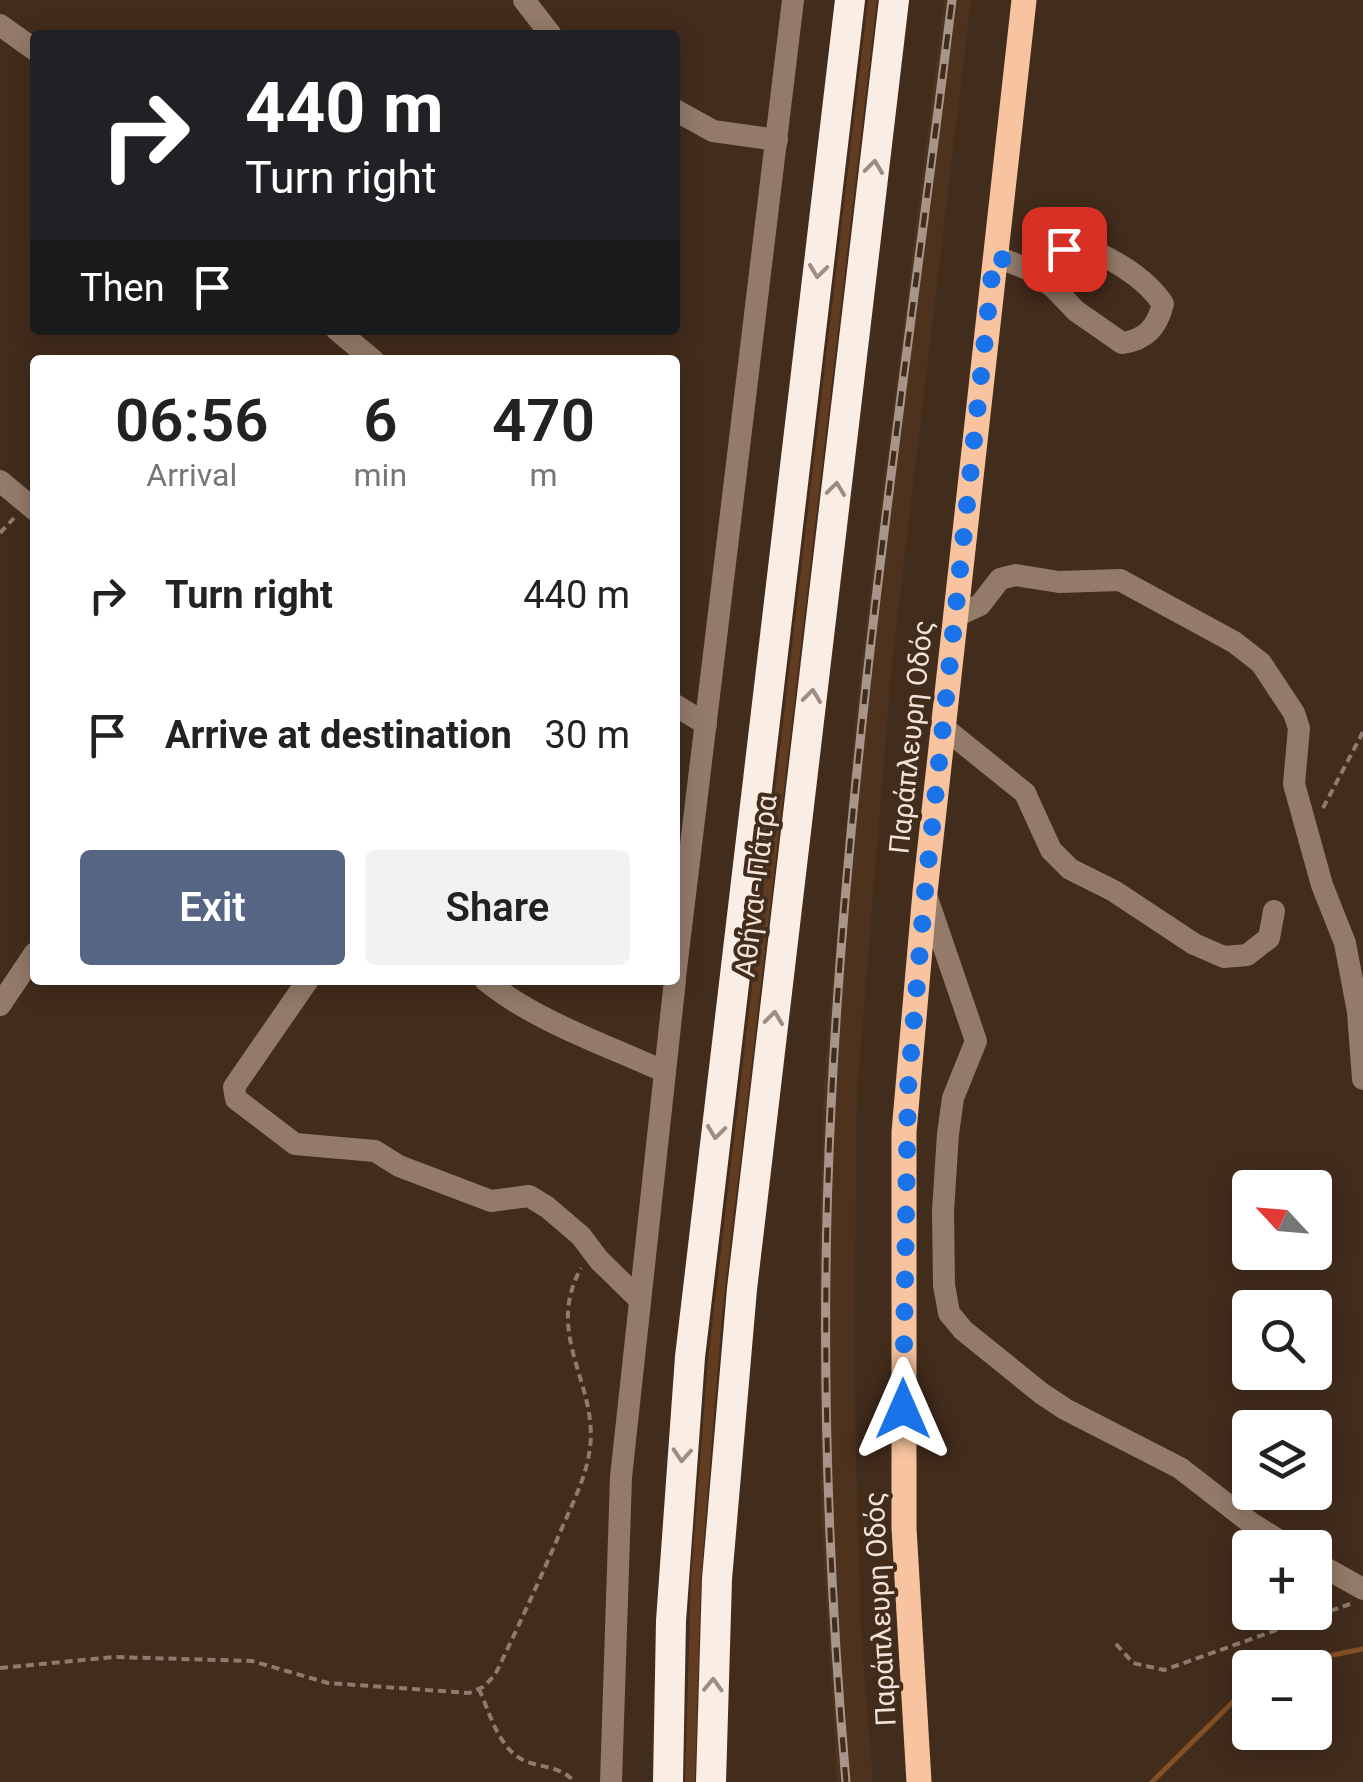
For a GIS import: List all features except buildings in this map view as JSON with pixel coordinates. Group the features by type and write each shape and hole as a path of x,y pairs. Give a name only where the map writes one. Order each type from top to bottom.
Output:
{"highway":[{"name":"Αθήνα - Πάτρα","path":"668,1782 672,1606 690,1357 850,0"},
{"name":"Αθήνα - Πάτρα","path":"712,1782 718,1578 742,1289 894,0"}],"main road":[{"name":"Παράπλευρη Οδός","path":"919,1782 905,1560 904,1132 954,616 1024,0"}],"street":[{"path":"524,0 547,30"},
{"path":"680,896 685,814 706,724 793,0"},
{"path":"0,24 30,46"},
{"path":"680,113 714,131 777,140"},
{"path":"994,256 1030,270 1076,311 1122,343 1137,342 1159,322 1164,304 1156,293 1096,251 1074,242 1030,270"},
{"path":"343,335 367,355"},
{"path":"0,481 30,506"},
{"path":"954,616 972,611 1000,579 1016,575 1059,582 1120,580 1234,642 1261,664 1294,713 1299,728 1294,784 1322,885 1346,943 1358,1012 1363,1079"},
{"path":"680,707 706,724"},
{"path":"943,727 1025,792 1051,850 1070,868 1114,891 1194,944 1224,958 1247,955 1269,938 1274,911"},
{"path":"925,892 976,1041 953,1098 948,1134 943,1210 944,1295 949,1313 962,1330 1041,1393 1180,1468 1262,1530"},
{"path":"0,1005 30,960"},
{"path":"305,985 234,1087 236,1098 295,1144 375,1151 399,1166 491,1201 529,1196 558,1216 638,1298"},
{"path":"491,985 553,1020 663,1071"},
{"path":"611,1782 622,1478 638,1298 674,985"},
{"path":"1332,1575 1359,1595"}],"path":[{"path":"1311,844 1322,809 1363,732"},
{"path":"0,1668 113,1657 252,1660 328,1683 468,1692 479,1689 495,1675 540,1580 586,1467 591,1446 589,1420 572,1355 566,1312 578,1273 592,1252"},
{"path":"1116,1644 1133,1663 1164,1670 1359,1595"},
{"path":"479,1689 499,1736 510,1750 522,1760 566,1773 574,1782"}],"shaded area":[{"path":"868,0 877,0 722,1316 701,1578 695,1782 685,1782 691,1578 708,1360"},
{"path":"944,0 971,0 892,663 857,1094 854,1381 861,1631 873,1782 837,1782 821,1520 819,1247 824,1079 859,680"}],"waterway":[{"path":"1332,1655 1363,1649"},
{"path":"1152,1782 1232,1703"}],"railway":[{"path":"846,1782 827,1445 826,1275 831,1108 865,692 952,0"}],"route":[{"path":"903,1409 904,1132 925,892 994,256 1030,270 1064,249"}]}
